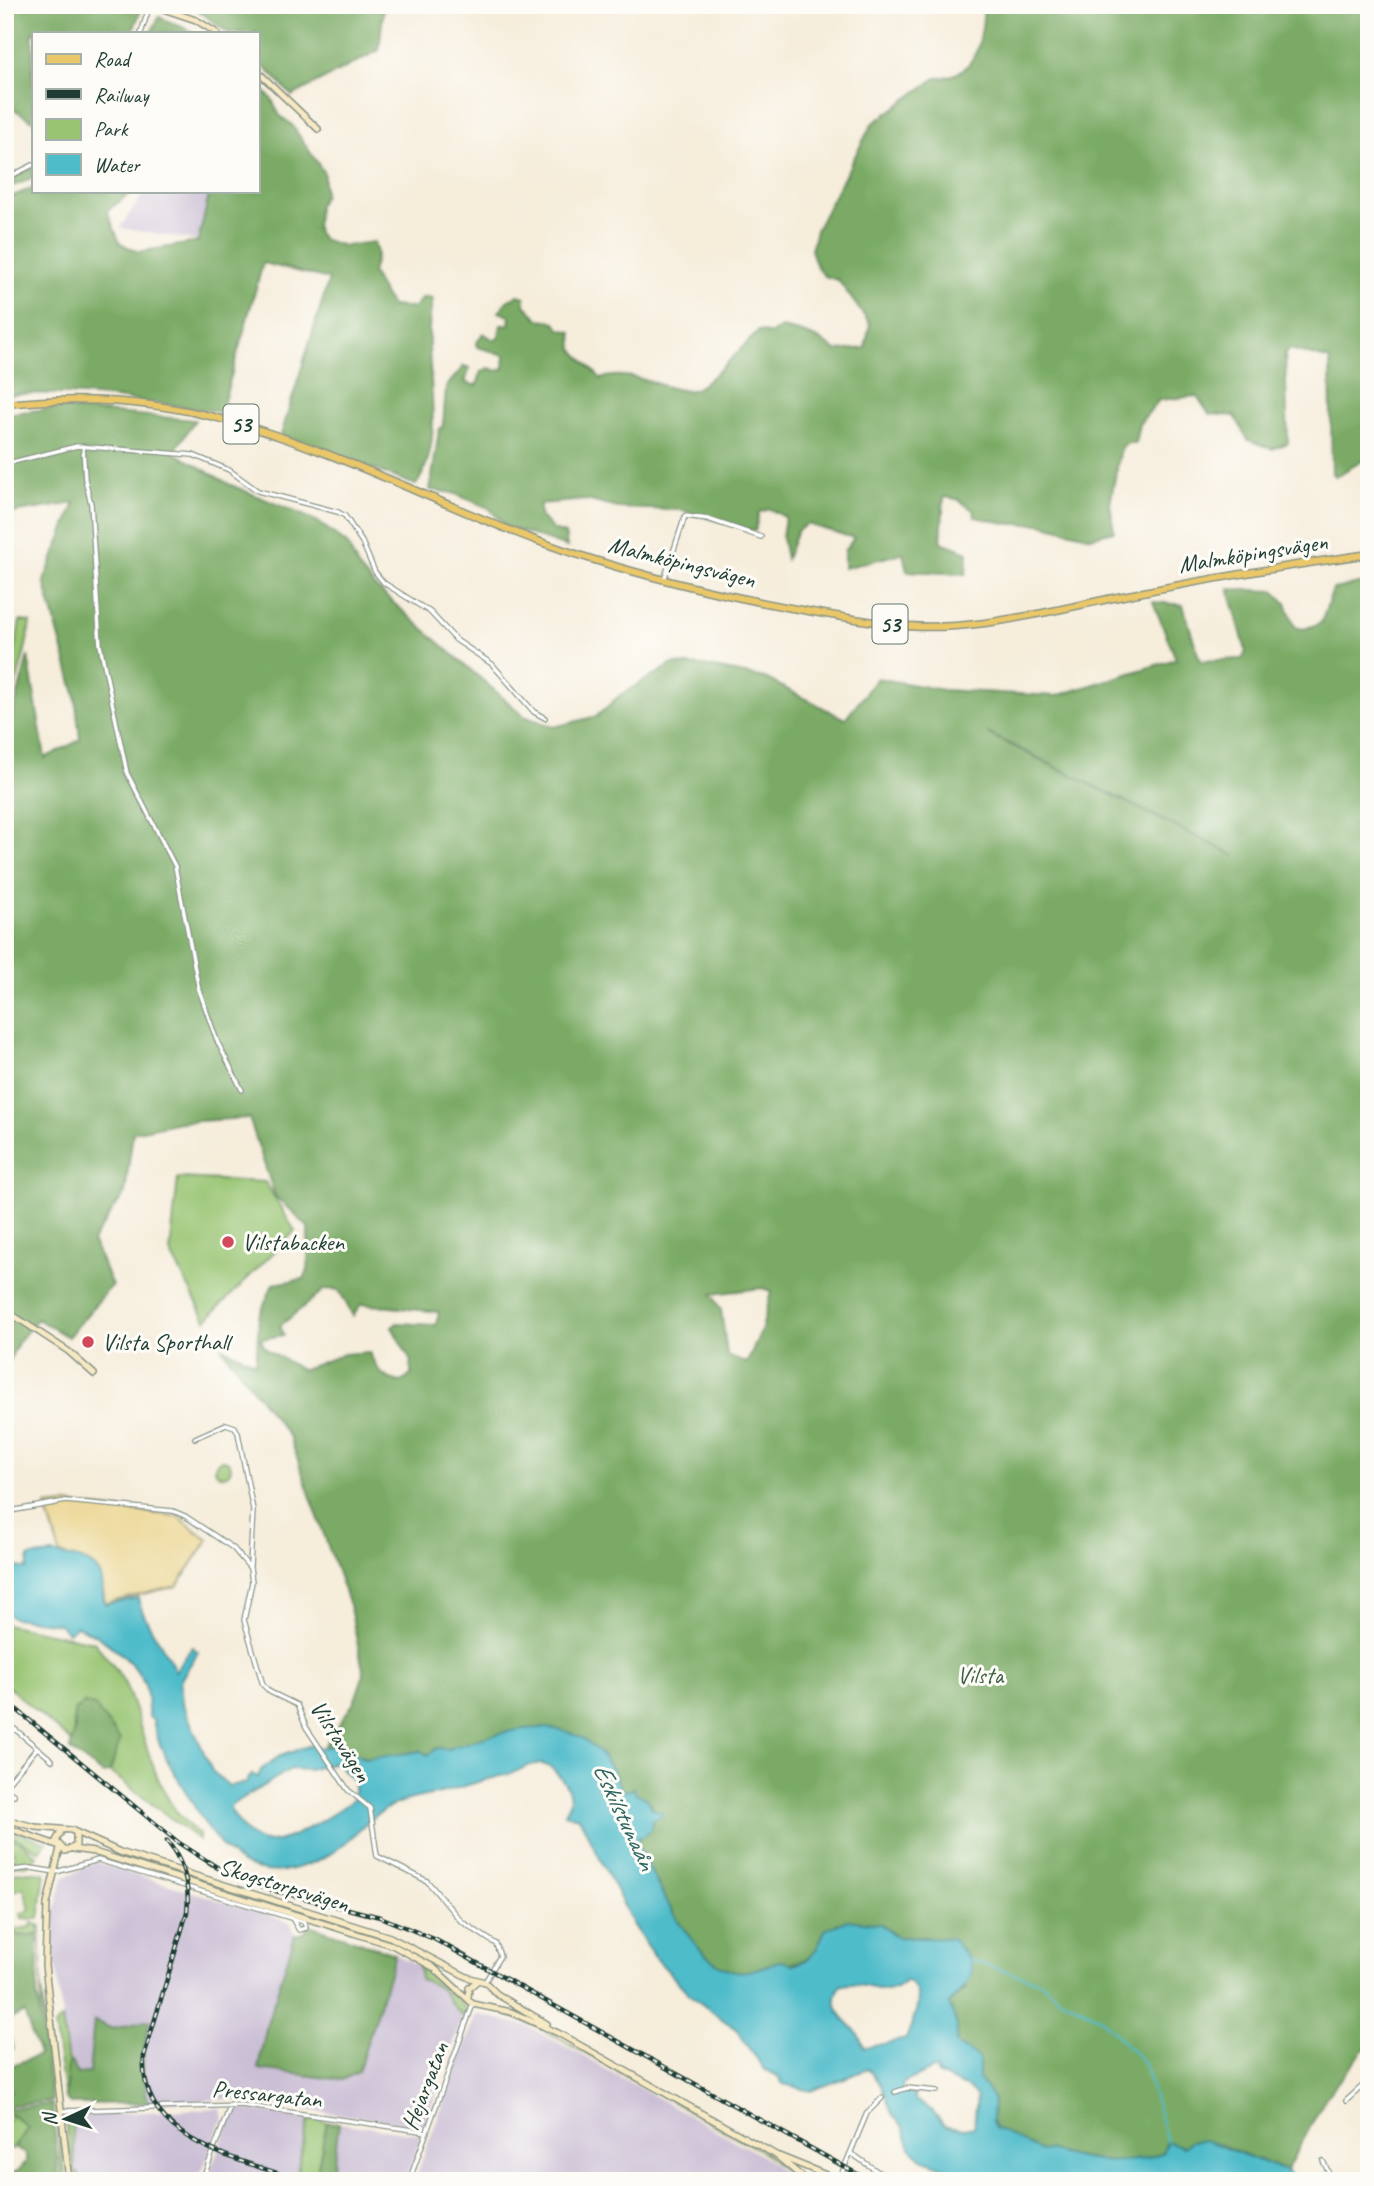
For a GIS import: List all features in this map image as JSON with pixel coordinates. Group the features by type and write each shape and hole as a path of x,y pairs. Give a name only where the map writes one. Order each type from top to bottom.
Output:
{"main road":[{"path":"150,5 196,20 216,32"},
{"path":"259,73 318,129"},
{"name":"Malmköpingsvägen","path":"5,404 54,401 118,402 227,420 303,446 538,541 664,580 871,622 945,627 992,622 1254,570 1369,554"},
{"path":"5,1310 68,1351 94,1374"},
{"path":"5,1819 76,1833 78,1841 57,1869"},
{"path":"5,1826 71,1850"},
{"path":"62,1830 57,1837 57,1869 47,1904 45,1965 69,2181"},
{"name":"Skogstorpsvägen","path":"76,1833 120,1852 390,1937 477,1981"},
{"name":"Skogstorpsvägen","path":"71,1850 94,1852 392,1945 433,1967 468,1997"},
{"path":"558,2032 527,2018 473,2004 468,1997 468,1988 477,1981 485,1982 492,1990 558,2032 776,2155 835,2180"},
{"path":"484,2005 491,1999 492,1990"},
{"path":"776,2155 807,2181"}],"street":[{"path":"141,32 150,5"},
{"path":"5,179 32,166"},
{"path":"83,446 85,478 91,504 100,645 127,773 175,866 199,990 217,1041 242,1090"},
{"path":"5,464 83,446 193,455 229,470 258,491 342,514 365,546 375,572 384,583 430,612 456,640 492,664 534,712 545,718"},
{"path":"664,580 685,516 708,519 761,537"},
{"name":"Vilstavägen","path":"195,1437 226,1424 232,1425 238,1433 253,1510 250,1569 252,1582 244,1620 261,1680 270,1692 294,1701 306,1727 351,1793 368,1805 373,1820 374,1848 381,1859 427,1881 461,1921 496,1944 500,1956 485,1982"},
{"path":"5,1512 66,1501 179,1513 233,1548 250,1569"},
{"path":"5,1730 7,1723 52,1760"},
{"path":"14,1795 5,1788 37,1748"},
{"path":"5,1871 57,1869 98,1860 293,1920"},
{"name":"Hejargatan","path":"409,2181 473,2004"},
{"path":"1346,2101 1369,2080"},
{"path":"895,2092 916,2088 937,2091"},
{"path":"835,2180 867,2113 882,2098"},
{"path":"202,2181 231,2104"},
{"name":"Pressargatan","path":"61,2111 231,2104 426,2132"},
{"path":"850,2152 891,2181"},
{"path":"1323,2161 1333,2181"}],"shaded area":[{"path":"144,192 210,192 199,241 120,228"},
{"path":"95,1862 290,1922 295,1935 258,2070 342,2080 358,2072 395,1954 418,1965 420,1979 442,1988 448,1994 452,2008 463,2016 424,2126 227,2099 149,2103 143,2087 142,2052 150,2020 113,2029 95,2021 89,2073 78,2074 72,2063 68,2064 51,1929 63,1878"},
{"path":"477,2014 527,2026 769,2160 792,2181 414,2181"},
{"path":"220,2108 223,2118 198,2181 79,2181 79,2173 75,2173 71,2116"},
{"path":"235,2108 309,2119 296,2176 281,2181 206,2181"},
{"path":"339,2123 419,2134 420,2139 405,2181 331,2181"}],"green space":[{"path":"5,5 143,5 132,32 32,32 32,120 7,105"},
{"path":"176,5 384,5 379,50 292,96 259,61 259,32 227,32 195,8"},
{"path":"984,5 1369,5 1369,457 1336,476 1332,474 1330,360 1291,349 1285,353 1288,443 1272,449 1248,440 1235,416 1209,414 1197,396 1159,400 1139,424 1135,443 1127,443 1121,448 1110,503 1114,531 1091,537 1041,524 1010,524 975,517 973,510 957,499 944,497 941,542 968,552 966,574 907,571 903,553 844,568 844,551 854,538 807,524 797,531 786,559 782,538 785,517 770,509 759,512 755,531 680,510 618,508 586,500 540,504 540,516 553,530 565,534 567,547 505,526 489,508 453,493 430,490 439,430 443,426 446,387 464,366 470,368 465,382 477,386 481,372 489,368 498,371 504,368 505,355 477,347 476,344 483,333 494,340 499,336 501,325 509,325 510,316 499,312 507,301 518,295 525,297 525,305 539,319 555,322 560,329 572,332 573,349 601,379 626,376 676,389 695,389 718,371 759,331 771,334 781,328 810,336 836,351 865,348 870,324 838,280 824,276 817,267 811,250 816,230 872,124 936,78 950,76 969,64 979,43"},
{"path":"159,17 193,32 152,32"},
{"path":"259,86 272,99 279,115 292,125 324,173 324,195 318,207 316,229 322,239 343,246 374,242 377,254 372,273 391,306 414,308 422,298 430,297 433,300 429,322 433,419 431,442 426,465 416,485 281,435 329,279 263,263 221,412 86,395 5,395 5,199 32,188 32,192 132,192 107,211 120,243 138,252 198,242 210,192 259,192"},
{"path":"32,168 32,178 5,189 5,181"},
{"name":"Vilsta","path":"57,408 195,420 174,452 231,485 317,521 347,544 358,567 374,586 524,716 554,727 597,716 620,695 673,664 704,666 765,678 845,719 877,678 943,690 1056,696 1176,659 1153,602 1183,605 1200,661 1242,659 1246,651 1229,589 1274,591 1286,603 1295,627 1304,629 1321,623 1333,589 1369,582 1369,2043 1326,2097 1286,2171 1219,2144 1166,2148 1156,2156 1143,2160 1092,2160 1048,2150 1041,2151 995,2128 991,2118 993,2100 979,2080 979,2058 956,2044 957,2026 949,2003 966,1989 927,1937 897,1937 880,1924 838,1923 823,1934 818,1947 805,1960 773,1964 744,1972 722,1967 692,1940 666,1901 639,1847 637,1837 652,1825 656,1811 647,1798 621,1789 605,1762 587,1743 568,1733 546,1728 523,1729 447,1749 437,1748 429,1755 417,1752 374,1759 325,1745 354,1702 364,1674 350,1608 290,1438 221,1347 256,1363 259,1317 273,1284 304,1279 308,1270 308,1227 275,1196 249,1118 180,1122 133,1132 125,1193 92,1241 112,1285 68,1337 37,1319 19,1341 5,1369 5,744 28,656 45,758 80,740 75,694 44,581 75,503 5,514 5,414","holes":["988,733 1235,856 988,734","762,1288 771,1291 762,1329 747,1363 727,1355 721,1310 712,1294","325,1289 339,1290 353,1316 361,1304 439,1312 436,1325 397,1323 392,1327 411,1361 411,1375 401,1382 380,1372 369,1352 344,1354 302,1370 266,1349 260,1339 284,1335 280,1326"]},
{"path":"20,621 30,622 10,702 5,694 5,660 13,660"},
{"name":"Vilstabacken","path":"178,1178 265,1182 295,1231 206,1320 170,1252"},
{"path":"220,1460 226,1460 231,1468 229,1474 220,1476 215,1471 215,1465"},
{"path":"5,1624 94,1642 125,1684 162,1787 184,1820 199,1834 199,1840 110,1772 120,1740 74,1711 73,1743 5,1684"},
{"path":"84,1703 95,1706 120,1740 110,1772 103,1774 70,1750 75,1727 74,1711"},
{"path":"5,1828 47,1842 39,1851 5,1832"},
{"path":"5,1835 21,1842 37,1856 29,1864 5,1867 5,1861 15,1858 13,1851 5,1853"},
{"path":"29,1871 45,1873 39,1919 22,1918 20,1914 30,1910 24,1888 11,1891 6,1874"},
{"path":"32,1923 39,1925 38,1934 21,1936 10,1931 5,1935 5,1931 31,1927"},
{"path":"309,1925 395,1954 358,2072 342,2080 258,2069 267,2024 295,1935 304,1933"},
{"path":"9,1931 21,1936 38,1934 37,1994 52,2101 5,2106 5,2095 11,2091 5,2068 39,2055 24,2012 6,2021 13,2049 5,2052 5,1935"},
{"path":"418,1965 463,2005 466,2010 463,2016 456,2011 443,1991 420,1979"},
{"path":"41,1989 56,2101 41,2007"},
{"path":"507,2015 512,2015 545,2030 758,2149 538,2027"},
{"path":"62,2019 68,2064 65,2098 54,2026"},
{"path":"150,2020 143,2062 149,2103 70,2104 65,2098 68,2064 71,2062 78,2074 89,2073 94,2021 113,2029"},
{"path":"52,2104 59,2181 5,2181 5,2172 16,2172 26,2162 26,2154 14,2148 28,2128 12,2115 5,2115 5,2109"},
{"path":"58,2105 66,2181 62,2181"},
{"path":"12,2115 28,2128 12,2150 6,2146 5,2125"},
{"path":"70,2115 75,2116 72,2117 75,2173 79,2173 79,2176 72,2171 66,2122"},
{"path":"309,2119 327,2122 315,2181 281,2181 296,2175"},
{"path":"327,2122 339,2123 331,2181 315,2181"},
{"path":"770,2158 804,2181 797,2181"}],"sand":[{"path":"66,1504 177,1516 208,1540 177,1586 105,1603 101,1583 93,1570 80,1561 60,1554 46,1506"}],"water":[{"name":"Eskilstunaån","path":"52,1554 87,1562 101,1577 105,1604 138,1598 145,1617 175,1671 192,1647 198,1652 180,1681 182,1703 212,1771 229,1786 245,1783 252,1774 258,1777 261,1770 278,1757 311,1745 320,1748 337,1745 365,1759 421,1751 428,1755 437,1748 447,1749 523,1729 547,1728 569,1732 589,1743 607,1761 621,1789 627,1791 634,1788 635,1793 647,1798 652,1809 661,1812 662,1816 652,1820 651,1829 643,1837 638,1837 639,1847 678,1920 705,1954 720,1965 742,1972 781,1961 794,1964 802,1962 815,1951 825,1930 847,1920 880,1924 897,1937 952,1939 968,1958 972,1973 965,1987 949,2003 957,2026 956,2044 979,2058 979,2080 993,2097 992,2121 995,2128 1041,2151 1105,2161 1134,2160 1162,2153 1167,2141 1184,2147 1191,2141 1205,2140 1286,2171 1296,2181 961,2181 950,2170 922,2159 910,2148 904,2127 893,2116 881,2085 868,2069 811,2091 783,2084 778,2076 764,2069 737,2030 691,1996 653,1955 633,1924 579,1817 565,1814 569,1805 569,1794 564,1782 546,1765 531,1765 506,1775 399,1803 384,1810 331,1853 295,1869 273,1871 254,1868 223,1848 198,1813 170,1766 153,1720 149,1717 147,1692 142,1679 128,1660 107,1643 77,1626 68,1633 60,1624 14,1618 5,1613 5,1564 27,1569 29,1557","holes":["335,1762 354,1781 354,1799 322,1821 295,1835 282,1840 260,1841 246,1832 230,1809 230,1806 291,1769 309,1770","906,1980 913,1986 918,2000 906,2039 865,2048 857,2033 839,2012 836,2002 840,1986 857,1984 883,1990 899,1986","933,2069 937,2070 937,2074 968,2088 977,2097 974,2127 964,2129 944,2125 933,2111 915,2100 914,2093 902,2091 903,2083"]}],"waterway":[{"path":"969,1960 1041,1982 1058,1997 1100,2018 1144,2063 1167,2141"}],"railway":[{"path":"5,1700 179,1843 218,1868 268,1889 380,1917 434,1939 870,2181"},
{"path":"167,1841 178,1857 185,1875 187,1912 144,2056 146,2085 157,2109 174,2127 197,2142 222,2154 301,2181"}],"place":[{"name":"Vilstabacken","path":"228,1242"},
{"name":"Vilsta Sporthall","path":"88,1342"}]}
